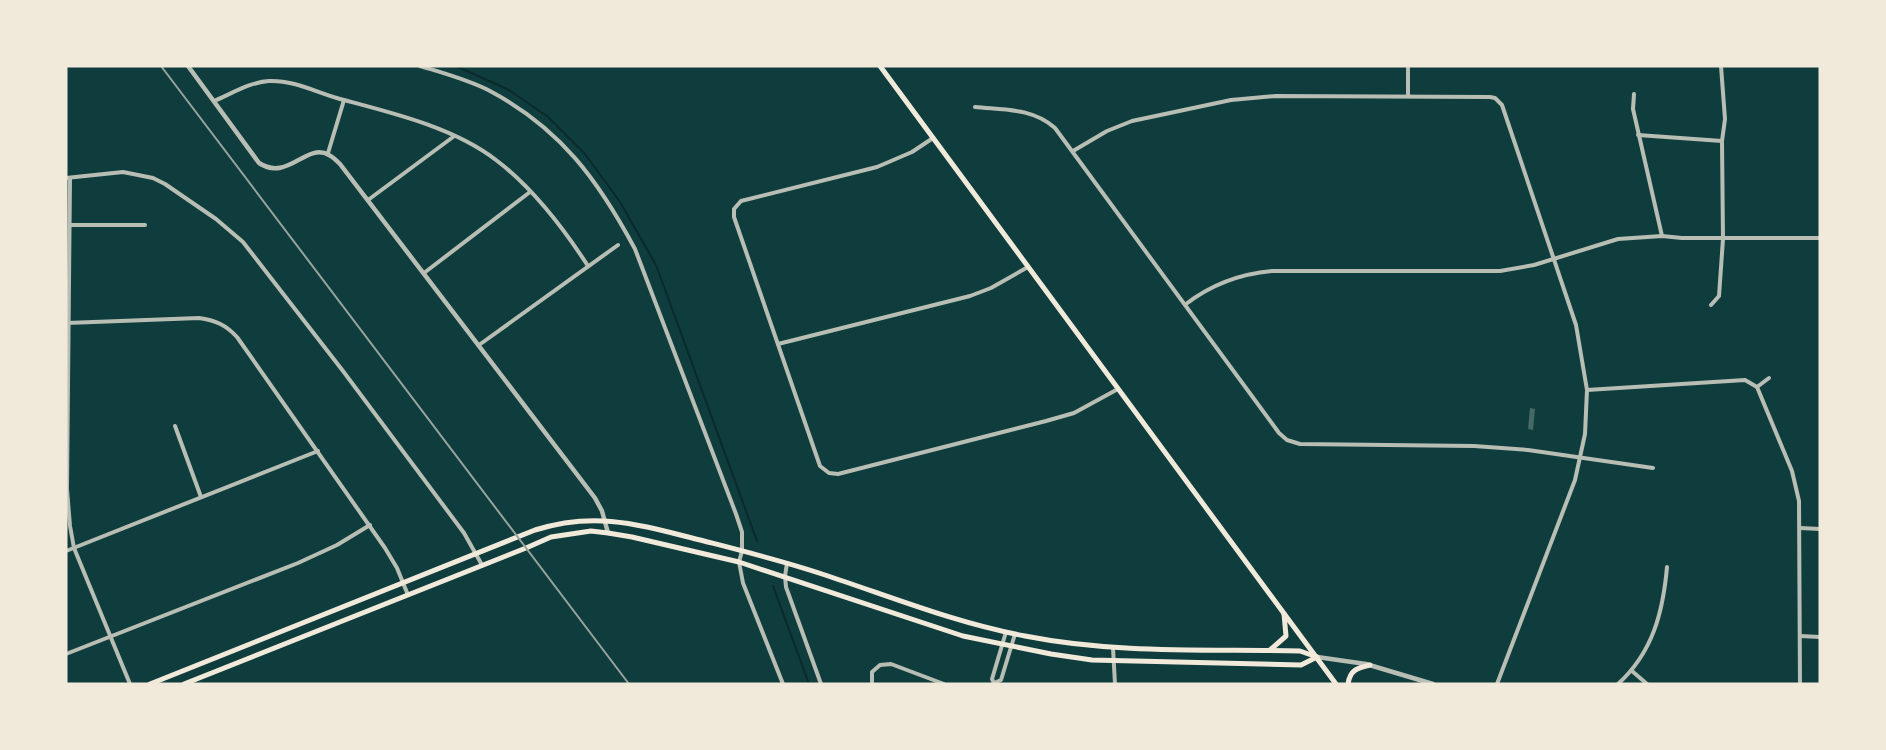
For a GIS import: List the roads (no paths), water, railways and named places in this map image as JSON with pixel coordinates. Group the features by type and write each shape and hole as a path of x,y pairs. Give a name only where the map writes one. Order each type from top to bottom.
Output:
{"main road":[{"path":"880,66 1336,684"},
{"path":"150,684 553,524 604,520 627,522 787,563 974,625 1067,644 1113,648 1300,651 1317,657"},
{"path":"184,684 551,537 591,531 632,537 739,562 963,636 1002,645 1092,660 1302,665 1317,657"},
{"path":"1270,650 1286,636 1284,613"},
{"path":"1348,684 1351,673 1356,668 1370,665"}],"street":[{"path":"188,66 263,166 273,169 283,168 310,154 328,153 340,164 595,498 608,533"},
{"path":"420,66 489,90 534,117 570,151 614,209 635,249 736,514 741,532 742,551 739,562 743,583 783,684"},
{"path":"1408,66 1408,96"},
{"path":"1711,305 1719,296 1723,239 1722,141 1725,118 1721,66"},
{"path":"214,101 256,83 268,81 291,83 389,112 454,136 493,158 507,169 551,214 588,266"},
{"path":"1634,94 1633,109 1638,135 1662,236"},
{"path":"1073,151 1122,124 1208,104 1276,96 1490,97 1502,105 1576,325 1587,390 1585,434 1581,457 1568,499 1497,684"},
{"path":"328,153 344,100"},
{"path":"975,107 1034,114 1055,128 1279,433 1294,443 1474,446 1528,450 1653,468"},
{"path":"1638,135 1722,141"},
{"path":"368,200 454,136"},
{"path":"933,137 912,152 877,167 741,201 737,204 734,217 817,460 824,470 833,474 1074,413 1118,388"},
{"path":"130,684 74,548 67,489 67,323 70,225 68,178 123,172 153,178 216,219 243,242 464,533 482,565"},
{"path":"424,273 530,192"},
{"path":"70,225 145,225"},
{"path":"1186,304 1221,282 1251,273 1378,270 1484,272 1525,267 1618,239 1662,236 1723,239 1820,238"},
{"path":"479,345 618,245"},
{"path":"778,344 970,296 991,288 1029,267"},
{"path":"67,323 199,318 223,325 237,337 370,525 391,558 408,595"},
{"path":"1757,387 1769,378"},
{"path":"1587,390 1744,380 1757,387 1792,471 1799,501 1800,684"},
{"path":"175,426 201,497"},
{"path":"66,551 318,451"},
{"path":"66,654 318,554 370,525"},
{"path":"1800,528 1820,529"},
{"path":"787,563 786,587 821,684"},
{"path":"1618,684 1641,659 1659,620 1668,567"},
{"path":"1006,632 992,679 994,684 1001,680 1015,634"},
{"path":"1800,636 1820,637"},
{"path":"1113,648 1115,684"},
{"path":"1317,657 1370,665 1433,684"},
{"path":"872,684 872,672 880,665 891,664 944,684"},
{"path":"1632,671 1647,684"}],"waterway":[{"path":"456,66 509,90 548,117 585,154 620,202 656,265 757,541"},
{"path":"773,586 809,684"}],"railway":[{"path":"161,66 629,684"}]}
